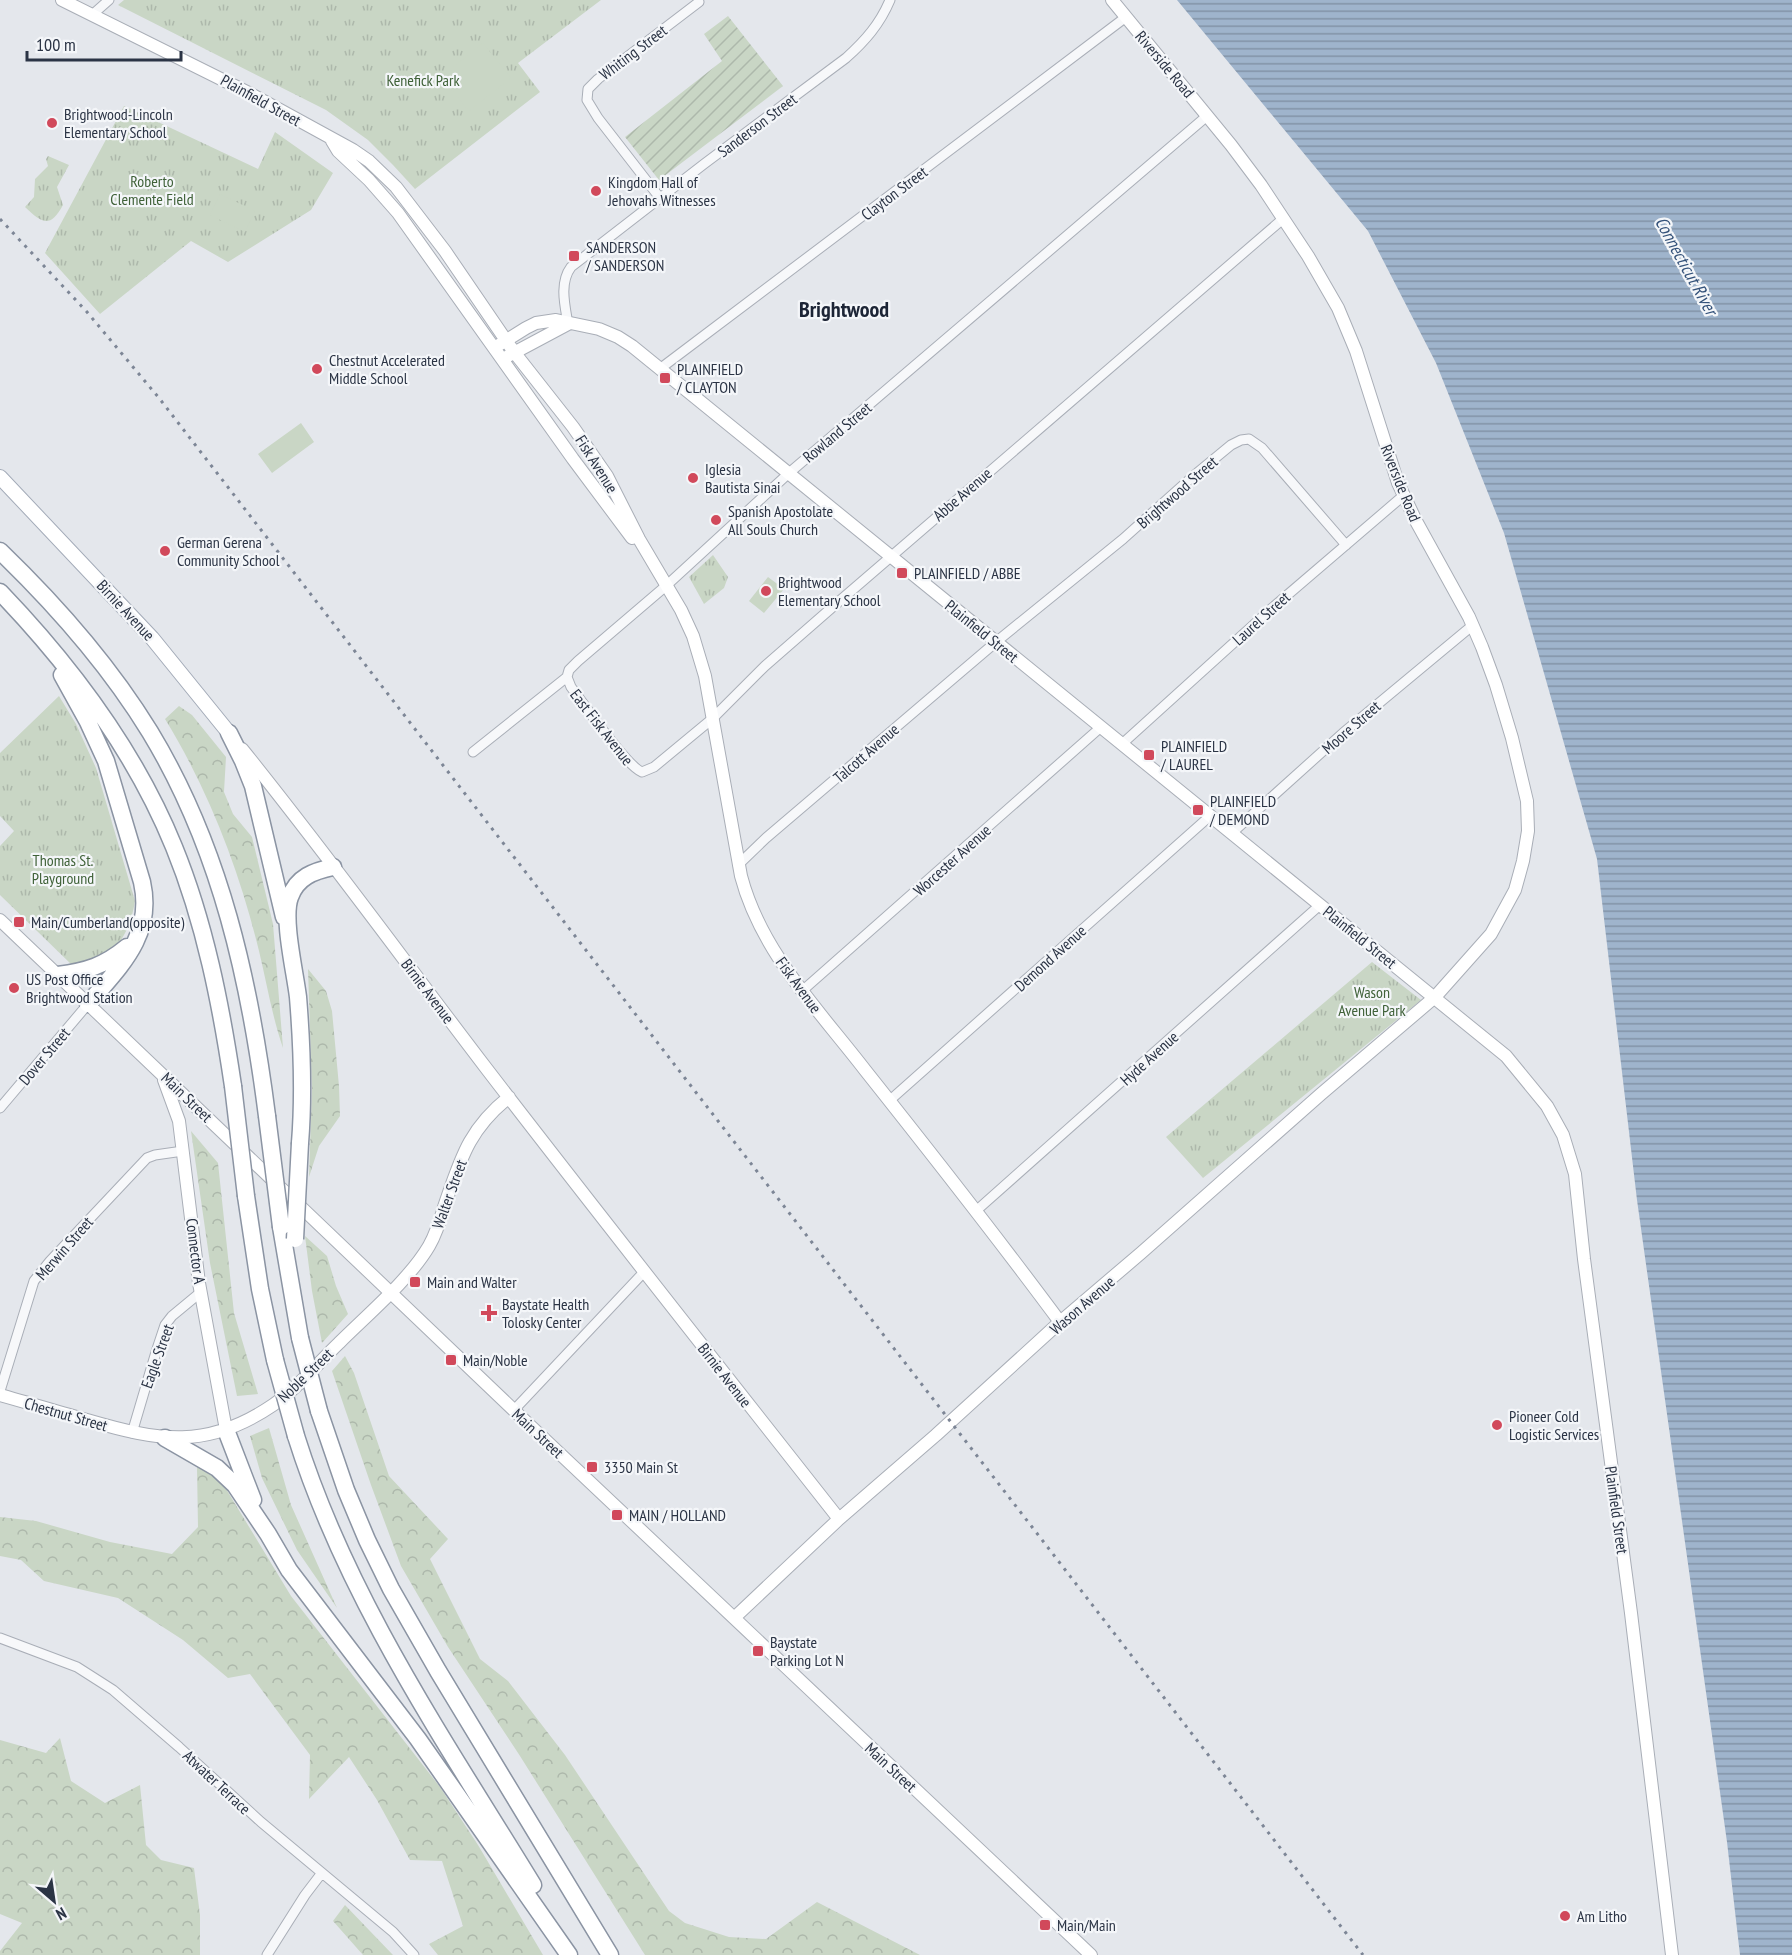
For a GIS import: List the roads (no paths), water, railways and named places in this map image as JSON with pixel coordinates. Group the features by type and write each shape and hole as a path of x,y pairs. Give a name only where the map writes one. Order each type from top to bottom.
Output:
{"highway":[{"path":"0,550 58,612 106,669 151,734 185,798 214,868 236,943 254,1024 281,1227 300,1338 319,1411 346,1490 391,1589 610,1955"},
{"path":"0,592 84,689 143,781 170,837 188,883 208,954 224,1028 260,1289 275,1360 296,1436 327,1521 374,1620 575,1955"},
{"path":"36,631 88,722 103,755 145,898 143,922 135,942 117,970 88,1004"},
{"path":"229,733 253,786 296,976"},
{"path":"295,1312 295,1239 303,1072 296,976 288,924 289,898 296,885 304,878 333,867"},
{"path":"58,975 102,965 135,942"},
{"path":"226,1430 268,1534"},
{"path":"165,1438 217,1468 235,1485 289,1570 434,1761 569,1955"}],"main road":[{"name":"Birnie Avenue","path":"0,477 152,638 229,733"}],"street":[{"name":"Plainfield Street","path":"62,0 249,93 369,161 396,187 418,214 514,352"},
{"path":"92,15 109,0"},
{"name":"Sanderson Street","path":"568,324 564,297 568,272 579,260 858,48 876,26 890,0"},
{"name":"Riverside Road","path":"1112,0 1208,116 1261,185 1326,286 1344,319 1403,496 1473,625 1487,659 1512,738 1526,795 1528,831 1515,890 1491,934 1436,997"},
{"name":"Whiting Street","path":"660,198 598,118 586,95 597,79 699,2"},
{"name":"Clayton Street","path":"661,368 1126,17"},
{"name":"Rowland Street","path":"473,752 567,678 569,670 580,659 667,585 789,473 1208,116"},
{"name":"Plainfield Street","path":"330,139 338,151 376,188 406,224 502,360"},
{"path":"406,224 418,214"},
{"name":"Abbe Avenue","path":"642,772 654,767 712,718 765,666 1284,218"},
{"name":"Plainfield Street","path":"494,348 536,323 556,320 568,324 590,326 618,337 661,368 1210,816 1436,997 1506,1056 1547,1106 1563,1135 1575,1174 1672,1955"},
{"path":"502,360 568,324"},
{"name":"Fisk Avenue","path":"514,352 573,427 606,476 639,539 685,617 698,649 738,865 747,896 761,929 802,991 947,1176 977,1210 1060,1322"},
{"name":"Fisk Avenue","path":"502,360 667,585"},
{"name":"Brightwood Street","path":"996,642 1123,538 1231,445 1244,439 1254,441 1265,452 1346,545"},
{"name":"Laurel Street","path":"1122,744 1271,609 1403,496"},
{"name":"Moore Street","path":"1232,833 1343,733 1473,625"},
{"name":"Talcott Avenue","path":"738,865 766,838 996,642"},
{"name":"East Fisk Avenue","path":"567,678 571,687 611,740 635,768 642,772"},
{"name":"Worcester Avenue","path":"802,991 1101,727"},
{"name":"Birnie Avenue","path":"229,733 285,802 644,1272 839,1519"},
{"name":"Demond Avenue","path":"889,1101 1210,816"},
{"name":"Hyde Avenue","path":"977,1210 1320,905"},
{"name":"Main Street","path":"2,925 162,1073 514,1410 1091,1955"},
{"name":"Wason Avenue","path":"734,1618 839,1519 936,1435 1060,1322 1321,1094 1436,997"},
{"name":"Dover Street","path":"0,1108 88,1004"},
{"name":"Connector A","path":"162,1073 175,1107 183,1151 201,1293 226,1430"},
{"name":"Walter Street","path":"390,1292 423,1255 432,1239 471,1138 485,1119 509,1097"},
{"name":"Merwin Street","path":"0,1393 34,1281 50,1260 147,1158 183,1151"},
{"path":"514,1410 644,1272"},
{"name":"Noble Street","path":"132,1433 165,1438 194,1437 226,1430 253,1418 284,1397 390,1292"},
{"name":"Eagle Street","path":"132,1433 165,1325 172,1316 201,1293"},
{"name":"Chestnut Street","path":"0,1393 132,1433"},
{"name":"Atwater Terrace","path":"0,1638 77,1667 113,1690 321,1874 393,1932 414,1955"},
{"path":"267,1955 321,1874"}],"water":[{"name":"Connecticut River","path":"1177,0 1792,0 1792,1955 1740,1955 1727,1842 1637,1200 1597,859 1504,533 1436,363 1368,231"}],"railway":[{"path":"0,219 87,312 159,398 1363,1955"}],"place":[{"name":"Brightwood-Lincoln Elementary School","path":"52,123"},
{"name":"Kingdom Hall of Jehovahs Witnesses","path":"596,191"},
{"name":"SANDERSON / SANDERSON","path":"574,256"},
{"name":"Chestnut Accelerated Middle School","path":"317,369"},
{"name":"PLAINFIELD / CLAYTON","path":"665,378"},
{"name":"Iglesia Bautista Sinai","path":"693,478"},
{"name":"Spanish Apostolate All Souls Church","path":"716,520"},
{"name":"German Gerena Community School","path":"165,551"},
{"name":"PLAINFIELD / ABBE","path":"902,573"},
{"name":"Brightwood Elementary School","path":"766,591"},
{"name":"PLAINFIELD / LAUREL","path":"1149,755"},
{"name":"PLAINFIELD / DEMOND","path":"1198,810"},
{"name":"Main/Cumberland(opposite)","path":"19,922"},
{"name":"US Post Office Brightwood Station","path":"14,988"},
{"name":"Main and Walter","path":"415,1282"},
{"name":"Baystate Health Tolosky Center","path":"489,1313"},
{"name":"Main/Noble","path":"451,1360"},
{"name":"Pioneer Cold Logistic Services","path":"1497,1425"},
{"name":"3350 Main St","path":"592,1467"},
{"name":"MAIN / HOLLAND","path":"617,1515"},
{"name":"Baystate Parking Lot N","path":"758,1651"},
{"name":"Am Litho","path":"1565,1916"},
{"name":"Main/Main","path":"1045,1925"}],"district":[{"name":"Brightwood","path":"844,309"}],"park label":[{"name":"Kenefick Park","path":"423,80"},
{"name":"Roberto Clemente Field","path":"152,190"},
{"name":"Thomas St. Playground","path":"63,869"},
{"name":"Wason Avenue Park","path":"1372,1001"}]}
